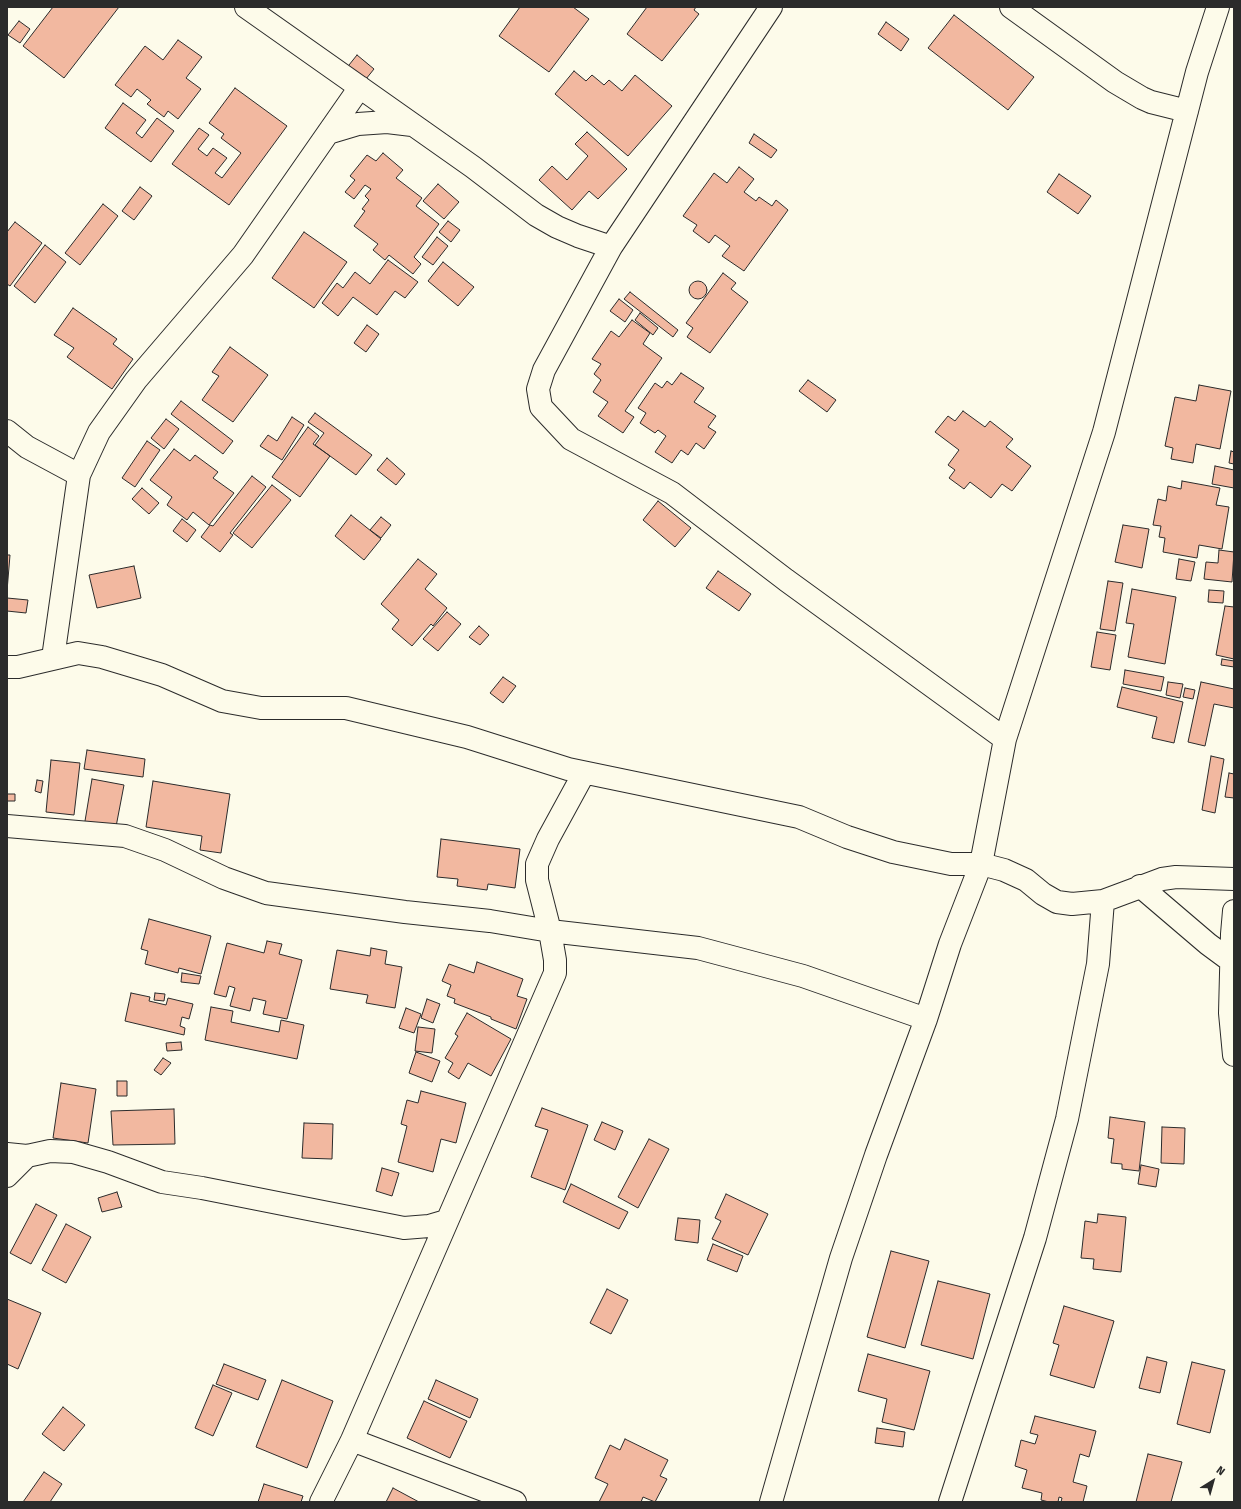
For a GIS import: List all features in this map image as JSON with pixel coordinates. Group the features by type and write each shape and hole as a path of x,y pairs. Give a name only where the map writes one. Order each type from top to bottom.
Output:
{"street":[{"path":"246,7 473,167 536,216 578,236 611,247"},
{"path":"771,7 611,247 544,370 538,389 541,408 571,439 672,493 786,580 1005,739"},
{"path":"1011,7 1115,82 1142,98 1151,102 1187,111"},
{"path":"771,1502 841,1258 876,1155 926,1019 950,944 981,864 1005,739 1104,432 1187,111 1218,7"},
{"path":"53,658 79,475 99,432 136,380 243,255 360,87"},
{"path":"328,133 358,124 387,122 413,125"},
{"path":"7,431 27,447 79,475"},
{"path":"7,667 18,667 78,653 102,657 162,675 222,701 261,708 346,708 467,737 584,773 799,817 847,837 893,852 951,864 981,864 1004,870 1026,880 1043,894 1057,902 1072,904 1103,901 1140,886 1176,876 1234,879"},
{"path":"320,1502 352,1440 554,973 556,960 537,880 537,864 548,839 584,773"},
{"path":"7,826 125,836 165,850 224,878 266,893 405,912 490,920 550,931 698,948 803,976 926,1019"},
{"path":"1140,886 1202,940 1231,961"},
{"path":"950,1502 1035,1238 1067,1119 1098,964 1103,901"},
{"path":"1234,911 1230,1012 1234,1055"},
{"path":"7,1176 17,1155 50,1151 73,1152 108,1162 162,1182 404,1228 429,1226 446,1221"},
{"path":"404,1228 431,1257"},
{"path":"352,1440 515,1502"}],"building":[{"path":"53,7 119,7 64,78 23,46"},
{"path":"520,7 573,7 589,19 549,72 499,36"},
{"path":"647,7 696,7 694,10 699,14 662,61 627,34"},
{"path":"954,15 1034,77 1008,110 928,48"},
{"path":"19,21 30,29 20,43 8,35"},
{"path":"886,22 909,39 901,51 878,34"},
{"path":"178,40 202,57 186,78 201,89 178,119 168,111 164,117 147,104 151,100 137,89 131,97 115,85 145,46 163,60"},
{"path":"357,55 374,69 362,84 345,70"},
{"path":"574,71 586,81 592,75 604,85 609,80 622,91 635,75 672,106 628,156 555,94"},
{"path":"235,88 287,126 229,205 172,164 199,128 209,135 198,149 207,156 213,148 227,158 215,173 222,178 241,153 221,138 224,134 209,123"},
{"path":"123,103 146,120 136,133 142,138 157,118 174,131 151,162 105,128"},
{"path":"587,132 627,169 598,199 589,191 572,210 539,180 552,166 567,180 588,156 575,144"},
{"path":"754,134 777,150 771,158 749,143"},
{"path":"383,153 403,170 396,178 422,198 416,206 439,224 414,257 421,264 413,274 389,255 385,260 373,250 378,244 354,226 365,211 362,209 369,200 365,196 371,189 365,185 354,199 345,192 355,180 350,176 367,155 376,161"},
{"path":"739,167 754,179 744,192 756,201 759,197 772,206 776,200 788,210 744,271 722,256 730,246 715,235 709,243 693,231 697,225 683,216 714,173 727,183"},
{"path":"1059,174 1091,196 1078,214 1047,192"},
{"path":"438,184 459,202 444,219 423,201"},
{"path":"140,187 152,196 134,220 122,211"},
{"path":"103,204 118,216 80,265 65,253"},
{"path":"448,221 460,230 451,242 439,232"},
{"path":"15,222 42,243 10,286 7,284 7,232"},
{"path":"304,232 347,262 314,308 272,278"},
{"path":"437,237 448,246 433,265 422,257"},
{"path":"45,245 66,262 35,303 14,286"},
{"path":"388,260 418,282 405,298 395,291 377,315 353,297 338,316 322,303 337,283 343,288 355,272 370,284"},
{"path":"443,262 474,287 458,306 428,281"},
{"path":"723,273 736,283 731,289 748,302 710,353 687,337 693,328 686,323"},
{"path":"698,281 704,284 707,290 704,296 698,299 692,296 689,290 692,284"},
{"path":"630,292 678,330 673,337 624,299"},
{"path":"619,299 633,310 625,322 610,311"},
{"path":"73,308 117,339 113,344 133,359 112,389 67,357 74,348 54,335"},
{"path":"640,313 658,328 653,335 635,320"},
{"path":"632,320 650,333 643,344 662,358 625,411 634,417 623,433 598,416 608,402 593,392 601,380 594,374 601,364 592,359 611,331 619,337"},
{"path":"367,325 379,334 366,352 354,343"},
{"path":"230,347 268,375 233,422 202,400 219,376 212,372"},
{"path":"681,373 704,388 694,402 716,416 708,427 716,432 704,449 696,443 688,455 681,450 672,463 655,452 666,436 658,430 655,433 640,423 646,413 638,408 655,383 662,388 667,381 672,385"},
{"path":"808,380 836,400 827,412 799,391"},
{"path":"1199,385 1231,391 1220,449 1196,444 1193,463 1171,459 1173,448 1165,446 1175,397 1196,401"},
{"path":"181,401 233,441 223,454 171,414"},
{"path":"963,411 985,427 990,421 1013,439 1006,447 1031,466 1012,491 1002,484 991,498 970,482 964,489 949,478 955,470 948,465 959,450 935,432 948,416 955,421"},
{"path":"315,413 372,455 356,475 315,445 324,433 308,422"},
{"path":"292,417 304,425 282,460 260,446 268,435 277,441"},
{"path":"166,419 179,429 164,449 151,438"},
{"path":"308,427 319,436 313,444 330,456 300,497 272,477"},
{"path":"147,441 160,450 135,487 122,478"},
{"path":"174,449 190,461 195,455 218,472 213,478 234,493 209,525 193,512 187,520 167,505 172,497 150,480"},
{"path":"1231,451 1234,452 1234,464 1229,463"},
{"path":"387,458 405,474 396,485 377,470"},
{"path":"1215,466 1234,470 1234,488 1212,484"},
{"path":"252,476 266,487 230,533 233,535 220,552 201,537 210,525 213,526"},
{"path":"1182,481 1220,488 1216,505 1229,507 1222,549 1199,545 1197,558 1163,552 1165,538 1159,537 1161,526 1153,525 1158,499 1166,501 1168,486 1181,489"},
{"path":"272,485 291,500 252,548 233,533"},
{"path":"142,488 159,503 149,514 132,499"},
{"path":"658,501 691,528 675,547 643,520"},
{"path":"351,515 381,539 364,560 335,536"},
{"path":"381,517 391,525 381,538 370,530"},
{"path":"182,519 196,530 187,542 173,531"},
{"path":"1123,525 1149,529 1142,568 1115,562"},
{"path":"1219,550 1234,552 1232,582 1204,579 1206,562 1218,563"},
{"path":"7,555 10,555 7,591"},
{"path":"418,559 437,574 425,589 447,608 433,626 431,624 412,646 392,629 399,620 381,604"},
{"path":"1179,559 1195,562 1191,581 1176,579"},
{"path":"134,566 141,598 97,608 89,575"},
{"path":"718,571 751,594 739,611 706,588"},
{"path":"1108,581 1123,583 1115,631 1100,629"},
{"path":"1132,589 1176,597 1165,664 1128,657 1134,624 1126,623"},
{"path":"1209,590 1224,591 1223,603 1208,602"},
{"path":"7,598 28,600 26,613 7,611"},
{"path":"1225,606 1234,607 1234,659 1216,655"},
{"path":"447,612 461,624 438,651 423,639"},
{"path":"479,626 489,635 480,645 469,637"},
{"path":"1097,632 1116,635 1110,670 1091,667"},
{"path":"1222,659 1234,661 1234,667 1221,665"},
{"path":"1125,670 1164,677 1161,691 1123,684"},
{"path":"503,677 516,686 503,703 490,693"},
{"path":"1168,682 1183,684 1180,698 1166,695"},
{"path":"1201,682 1234,689 1234,708 1214,704 1205,746 1188,742"},
{"path":"1122,687 1183,702 1174,743 1152,738 1157,717 1117,707"},
{"path":"1185,688 1195,690 1193,699 1183,697"},
{"path":"87,750 145,759 143,777 84,769"},
{"path":"1211,756 1224,759 1215,813 1202,810"},
{"path":"51,760 80,763 74,815 46,812"},
{"path":"1229,773 1234,774 1234,798 1225,797"},
{"path":"92,779 124,785 115,832 84,827"},
{"path":"37,780 43,781 41,793 35,791"},
{"path":"153,781 230,794 221,853 200,850 202,836 146,827"},
{"path":"7,794 15,794 15,801 7,801"},
{"path":"441,839 520,849 515,888 488,884 487,890 457,886 458,879 437,877"},
{"path":"149,919 211,936 201,974 179,968 178,973 145,964 148,951 141,949"},
{"path":"267,941 282,944 279,954 302,960 287,1019 263,1014 266,1001 253,998 250,1011 230,1006 235,988 229,986 226,997 214,994 227,943 264,953"},
{"path":"371,948 387,951 385,964 402,967 395,1008 366,1003 368,995 330,989 337,950 370,956"},
{"path":"477,962 523,979 517,996 527,999 516,1029 491,1019 491,1017 454,1003 455,999 447,996 451,985 442,981 449,964 474,973"},
{"path":"182,973 201,976 199,984 181,982"},
{"path":"131,993 150,997 149,1001 166,1005 168,998 193,1004 189,1019 182,1017 180,1026 185,1028 184,1035 125,1021"},
{"path":"155,993 165,994 164,1001 154,1000"},
{"path":"427,999 440,1004 433,1023 421,1018"},
{"path":"211,1007 233,1011 231,1022 279,1032 281,1020 304,1025 297,1059 205,1040"},
{"path":"406,1008 421,1014 414,1033 399,1028"},
{"path":"467,1013 511,1039 491,1076 468,1063 459,1079 448,1072 453,1063 445,1058 458,1036 455,1034"},
{"path":"418,1027 435,1029 432,1053 415,1051"},
{"path":"181,1042 182,1050 167,1051 166,1043"},
{"path":"416,1052 440,1061 432,1082 409,1073"},
{"path":"163,1058 171,1063 161,1075 154,1070"},
{"path":"117,1081 127,1081 127,1096 117,1096"},
{"path":"61,1083 96,1089 88,1143 53,1138"},
{"path":"421,1091 466,1103 456,1143 441,1139 433,1172 398,1162 407,1126 401,1124 407,1100 418,1103"},
{"path":"542,1108 588,1125 565,1190 531,1177 548,1130 535,1126"},
{"path":"174,1109 175,1144 113,1145 111,1111"},
{"path":"1110,1117 1145,1122 1139,1171 1122,1169 1122,1164 1111,1163 1114,1139 1108,1138"},
{"path":"602,1122 623,1131 615,1150 594,1140"},
{"path":"304,1123 333,1124 332,1159 302,1158"},
{"path":"1162,1127 1185,1128 1184,1164 1161,1163"},
{"path":"649,1139 669,1149 638,1208 618,1197"},
{"path":"1141,1165 1159,1169 1156,1187 1138,1184"},
{"path":"382,1168 399,1173 392,1196 376,1191"},
{"path":"571,1184 628,1212 619,1229 563,1202"},
{"path":"117,1192 122,1207 102,1212 98,1198"},
{"path":"726,1194 768,1214 748,1255 712,1239 721,1221 715,1218"},
{"path":"36,1204 57,1215 31,1264 10,1253"},
{"path":"1098,1214 1126,1217 1121,1272 1093,1269 1094,1259 1081,1258 1085,1221 1097,1223"},
{"path":"678,1218 700,1220 698,1243 675,1240"},
{"path":"66,1224 91,1237 66,1283 42,1270"},
{"path":"713,1244 743,1256 737,1272 707,1260"},
{"path":"891,1251 929,1261 905,1348 867,1337"},
{"path":"938,1281 990,1294 973,1359 921,1345"},
{"path":"607,1289 628,1300 611,1334 590,1323"},
{"path":"7,1299 41,1313 18,1369 7,1364"},
{"path":"1064,1306 1114,1321 1094,1388 1050,1375 1059,1345 1053,1343"},
{"path":"868,1354 930,1371 914,1430 882,1422 887,1399 858,1391"},
{"path":"1147,1357 1167,1362 1160,1393 1139,1388"},
{"path":"1192,1362 1225,1370 1210,1433 1177,1424"},
{"path":"224,1364 266,1380 258,1400 216,1384"},
{"path":"282,1380 333,1401 307,1468 256,1447"},
{"path":"436,1380 478,1399 470,1418 428,1399"},
{"path":"213,1385 232,1393 213,1436 195,1428"},
{"path":"424,1401 467,1421 450,1458 407,1438"},
{"path":"63,1407 85,1425 64,1451 42,1434"},
{"path":"1035,1416 1096,1431 1089,1457 1080,1454 1073,1482 1087,1486 1083,1502 1061,1502 1062,1498 1059,1497 1058,1502 1049,1502 1041,1500 1042,1493 1022,1488 1027,1470 1015,1466 1021,1440 1035,1444 1038,1435 1030,1433"},
{"path":"877,1428 905,1432 903,1447 875,1443"},
{"path":"625,1439 668,1460 660,1476 667,1479 655,1502 643,1497 641,1502 599,1502 608,1484 595,1478 610,1445 620,1450"},
{"path":"1148,1454 1182,1462 1171,1502 1136,1502"},
{"path":"44,1472 62,1484 50,1502 23,1502"},
{"path":"264,1484 303,1496 301,1502 258,1502"},
{"path":"393,1488 419,1502 386,1502"}]}
